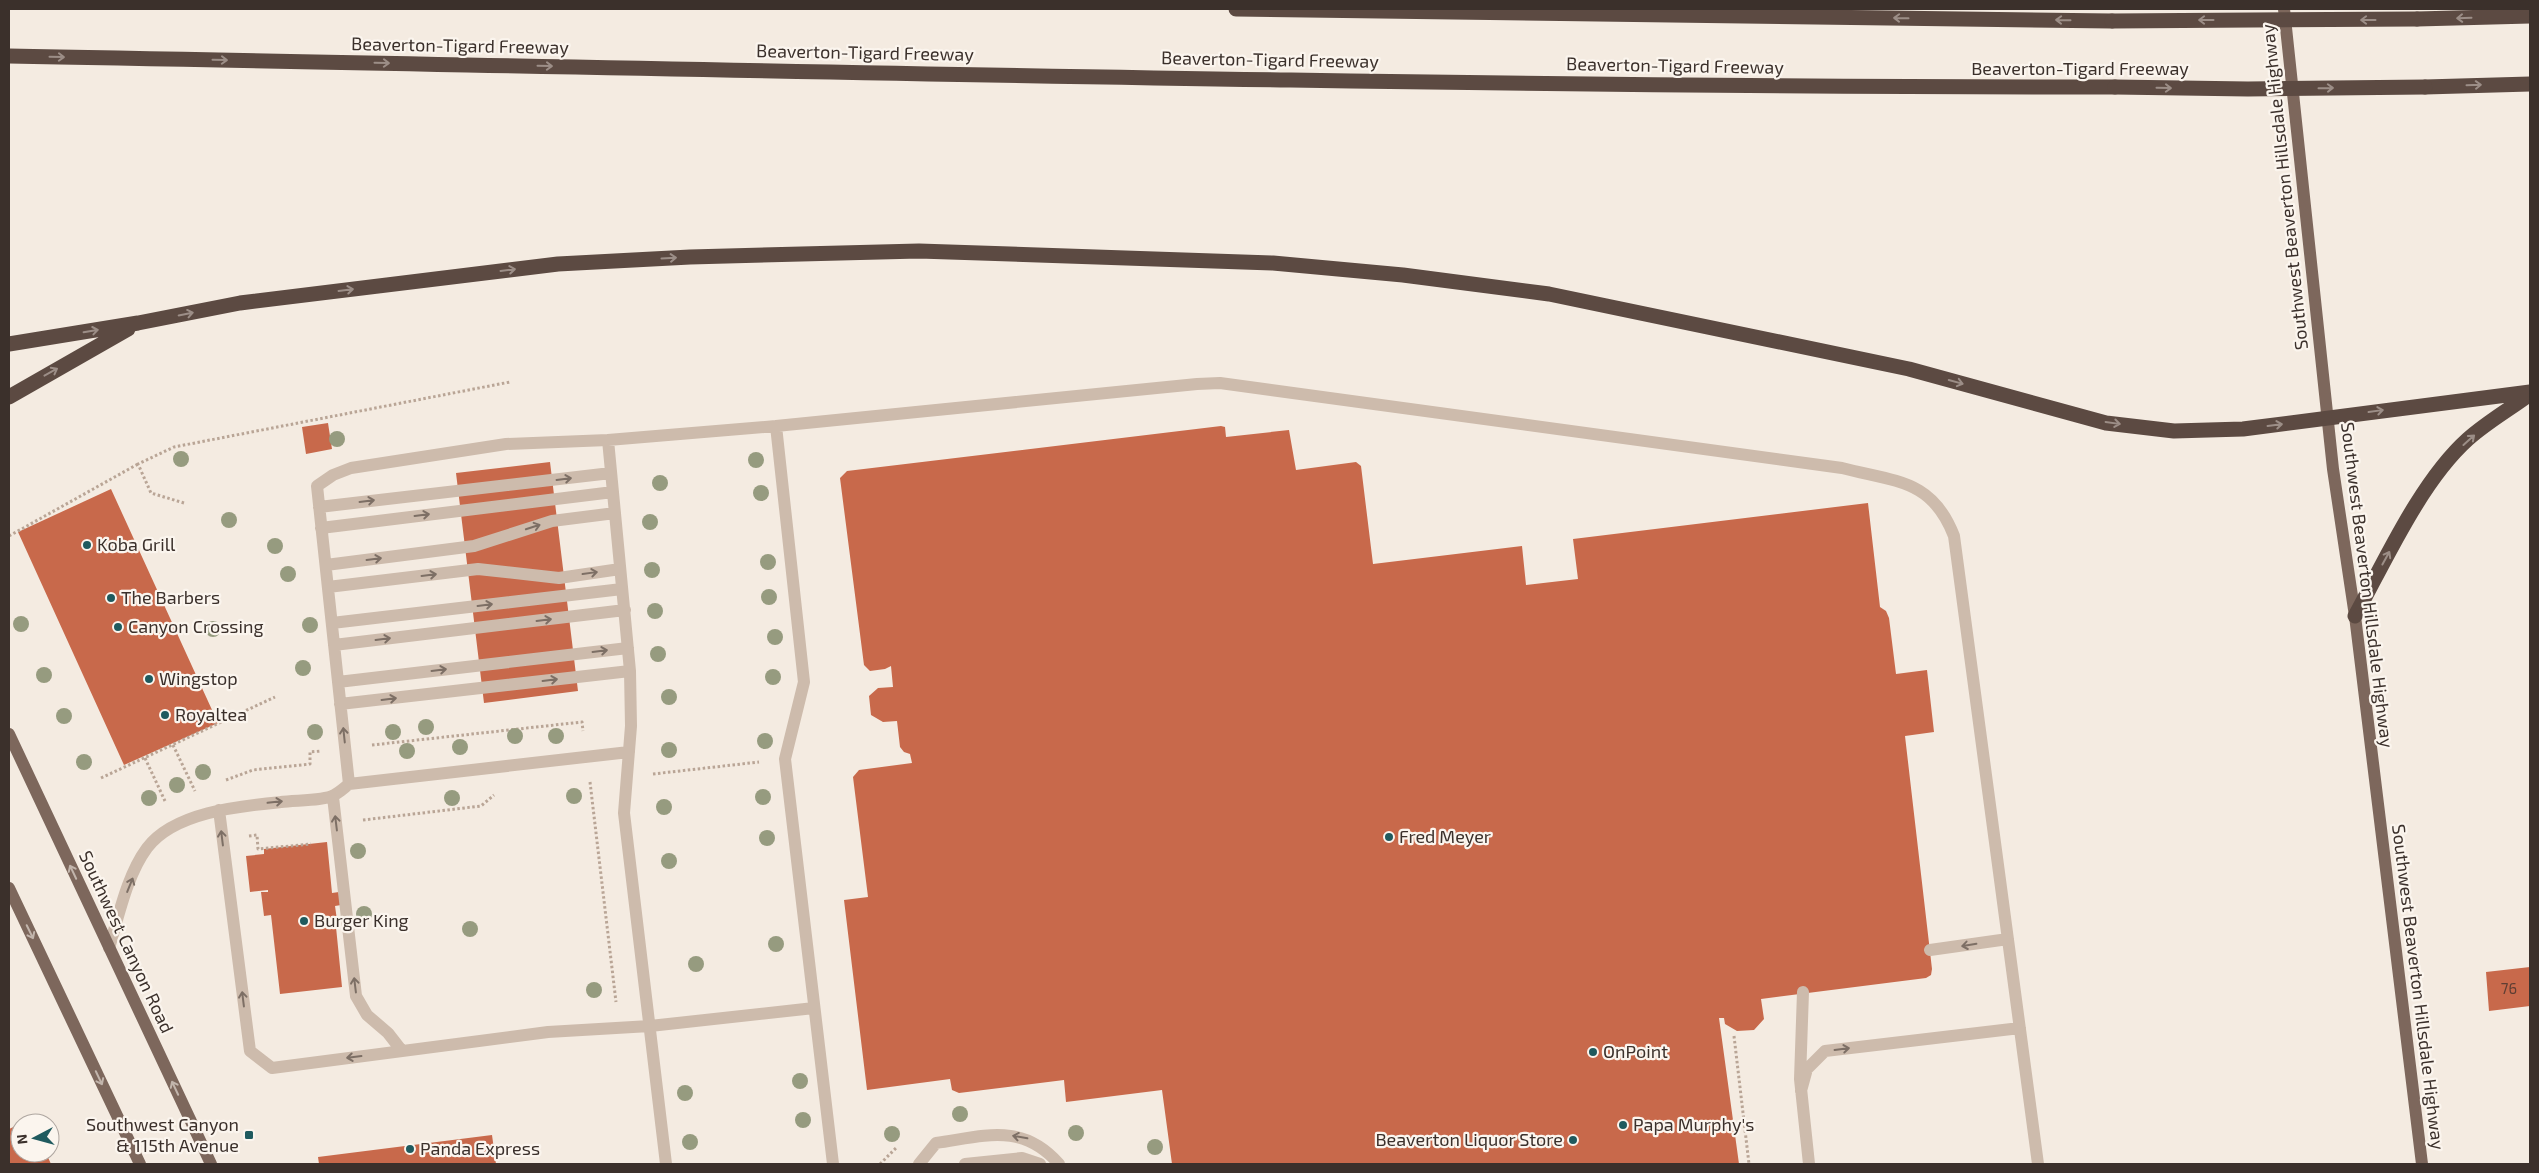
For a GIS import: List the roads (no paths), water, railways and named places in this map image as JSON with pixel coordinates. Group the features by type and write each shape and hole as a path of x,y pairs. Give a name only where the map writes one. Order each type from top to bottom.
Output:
{"highway":[{"path":"1236,9 2112,21 2417,19 2530,16"},
{"name":"Beaverton-Tigard Freeway","path":"9,56 1826,87 2248,89 2530,84"},
{"path":"9,344 138,323 240,303 548,265 690,257 919,251 1273,264 1403,274 1549,294 1909,369 2106,423 2174,431 2243,429 2530,393"},
{"path":"9,397 138,323"},
{"path":"2354,616 2409,516 2449,459 2468,439 2530,393"}],"main road":[{"name":"Southwest Beaverton Hillsdale Highway","path":"2284,9 2328,418 2422,1164"},
{"name":"Southwest Canyon Road","path":"9,734 211,1164"},
{"path":"9,888 140,1164"}],"lane":[{"path":"349,784 317,486 351,468 506,444 608,440 776,426 1197,384 1220,384 1842,468 1922,490 1938,504 1954,536 2038,1164"},
{"path":"776,426 804,682 785,759 833,1164"},
{"path":"608,440 630,671 628,777 624,813 666,1164"},
{"path":"319,507 612,473"},
{"path":"321,528 613,492"},
{"path":"326,565 474,546 552,521 615,512"},
{"path":"328,587 478,569 559,578 620,569"},
{"path":"332,623 622,589"},
{"path":"334,645 625,610"},
{"path":"338,682 628,648"},
{"path":"340,704 630,671"},
{"path":"109,948 127,890 148,846 163,833 180,824 219,810 333,797 349,784 629,752"},
{"path":"333,797 356,996 367,1016 388,1033 402,1051"},
{"path":"219,810 250,1051 272,1068 548,1032 650,1026 814,1008"},
{"path":"1930,950 2008,939"},
{"path":"1803,992 1801,1091 1809,1164"},
{"path":"1801,1091 1807,1069 1825,1051 2020,1028"},
{"path":"919,1164 936,1143 999,1134 1028,1138 1059,1164"},
{"path":"965,1164 1022,1158 1040,1164"}],"place":[{"name":"Koba Grill","path":"87,545"},
{"name":"The Barbers","path":"111,598"},
{"name":"Canyon Crossing","path":"118,627"},
{"name":"Wingstop","path":"149,679"},
{"name":"Royaltea","path":"165,715"},
{"name":"Fred Meyer","path":"1389,837"},
{"name":"Burger King","path":"304,921"},
{"name":"OnPoint","path":"1593,1052"},
{"name":"Papa Murphy's","path":"1623,1125"},
{"name":"Southwest Canyon & 115th Avenue","path":"249,1135"},
{"name":"Beaverton Liquor Store","path":"1573,1140"},
{"name":"Panda Express","path":"410,1149"}]}
